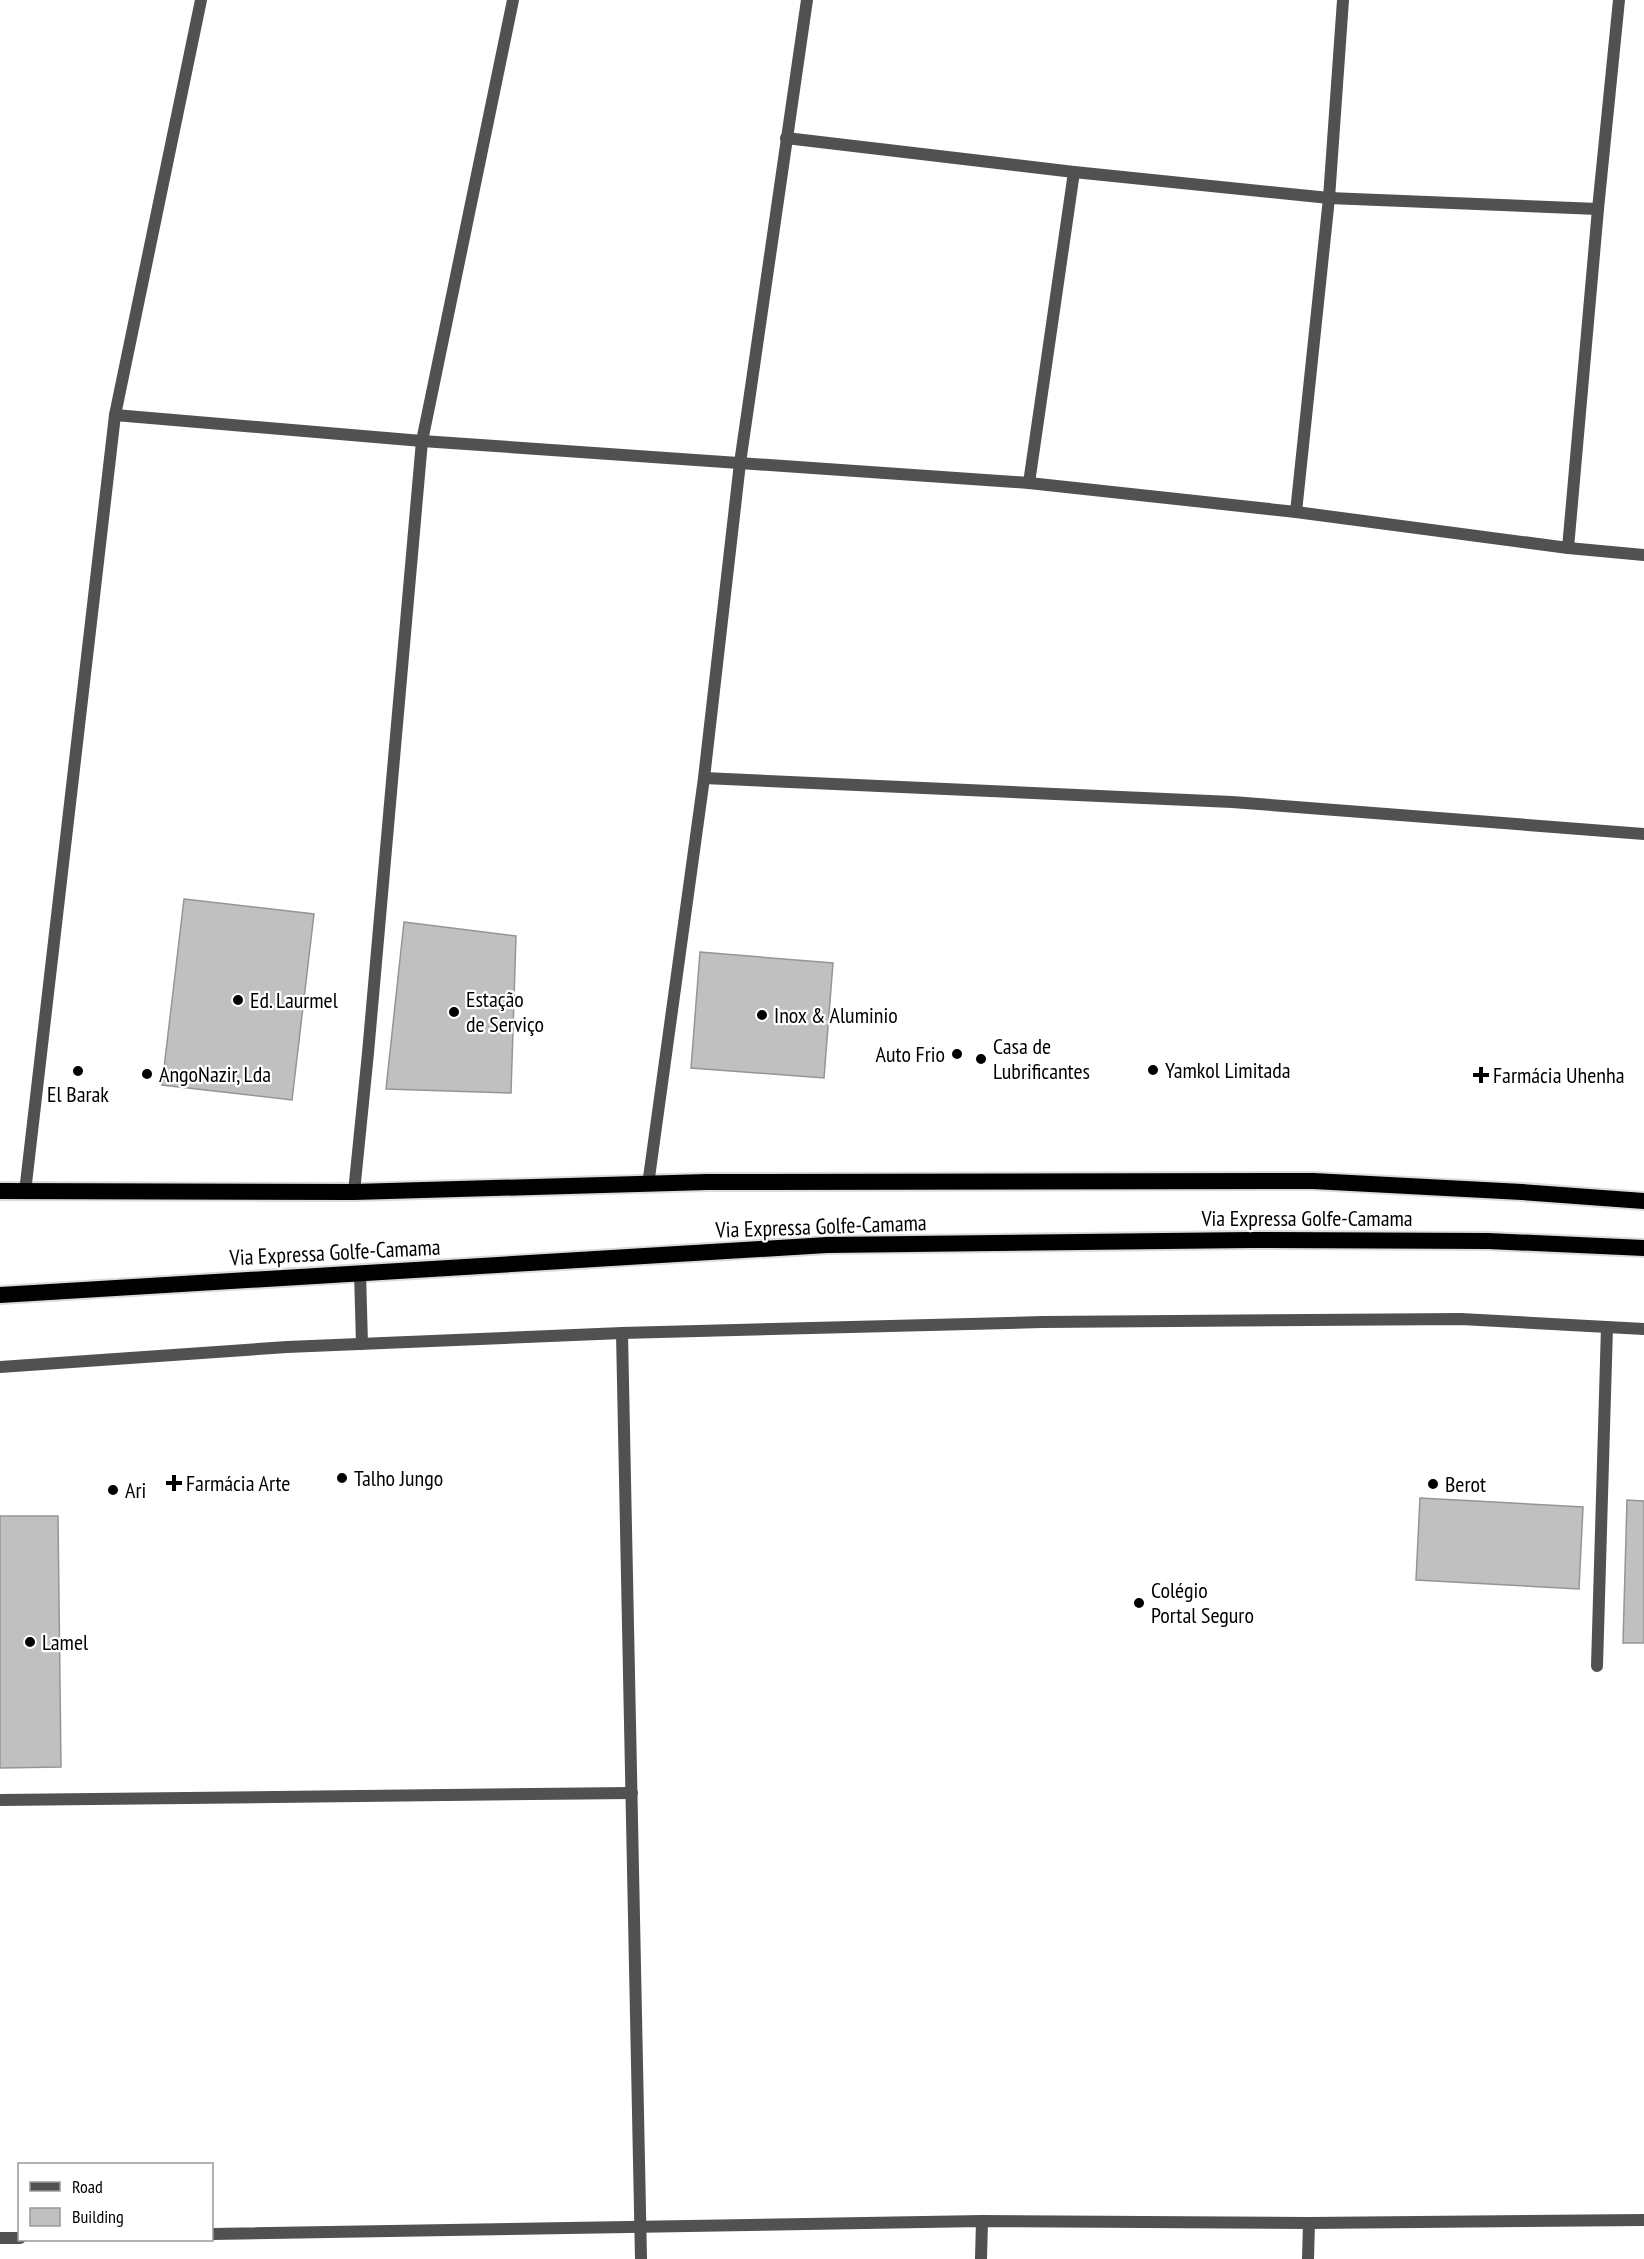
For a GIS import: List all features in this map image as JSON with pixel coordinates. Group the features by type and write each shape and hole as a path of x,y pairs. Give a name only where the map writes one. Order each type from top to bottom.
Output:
{"highway":[{"name":"Via Expressa Golfe-Camama","path":"0,1191 354,1192 707,1182 1313,1181 1644,1201"},
{"name":"Via Expressa Golfe-Camama","path":"0,1295 827,1245 1250,1240 1488,1241 1644,1248"}],"street":[{"path":"25,1192 115,414 201,0"},
{"path":"354,1192 422,441 513,0"},
{"path":"648,1185 704,778 740,463 807,0"},
{"path":"1296,512 1329,198 1343,0"},
{"path":"1568,548 1618,0"},
{"path":"786,138 1074,172 1329,198 1598,209"},
{"path":"1029,483 1074,172"},
{"path":"115,414 422,441 1029,483 1296,512 1568,548 1644,555"},
{"path":"704,778 1232,802 1644,834"},
{"path":"360,1272 362,1344"},
{"path":"0,1367 287,1347 622,1333 1042,1322 1461,1318 1644,1329"},
{"path":"1597,1666 1607,1327"},
{"path":"622,1333 641,2259"},
{"path":"0,1800 632,1793"},
{"path":"213,2234 981,2221 1309,2223 1644,2220"},
{"path":"981,2221 981,2259"},
{"path":"1308,2259 1309,2223"},
{"path":"0,2238 18,2238"}],"building":[{"name":"Ed. Laurmel","path":"184,899 314,914 292,1100 162,1085"},
{"name":"Estação de Serviço","path":"404,922 516,936 511,1093 386,1089"},
{"name":"Inox & Aluminio","path":"700,952 833,963 824,1078 691,1068"},
{"path":"1420,1498 1583,1507 1579,1589 1416,1580"},
{"path":"1627,1500 1644,1501 1644,1643 1623,1643"},
{"name":"Lamel","path":"0,1516 58,1516 61,1767 0,1768"}],"place":[{"name":"Ed. Laurmel","path":"238,1000"},
{"name":"Estação de Serviço","path":"454,1012"},
{"name":"Inox & Aluminio","path":"762,1015"},
{"name":"Auto Frio","path":"957,1054"},
{"name":"Casa de Lubrificantes","path":"981,1059"},
{"name":"Yamkol Limitada","path":"1153,1070"},
{"name":"El Barak","path":"78,1071"},
{"name":"AngoNazir, Lda","path":"147,1074"},
{"name":"Farmácia Uhenha","path":"1481,1075"},
{"name":"Talho Jungo","path":"342,1478"},
{"name":"Farmácia Arte","path":"174,1483"},
{"name":"Berot","path":"1433,1484"},
{"name":"Ari","path":"113,1490"},
{"name":"Colégio Portal Seguro","path":"1139,1603"},
{"name":"Lamel","path":"30,1642"}]}
